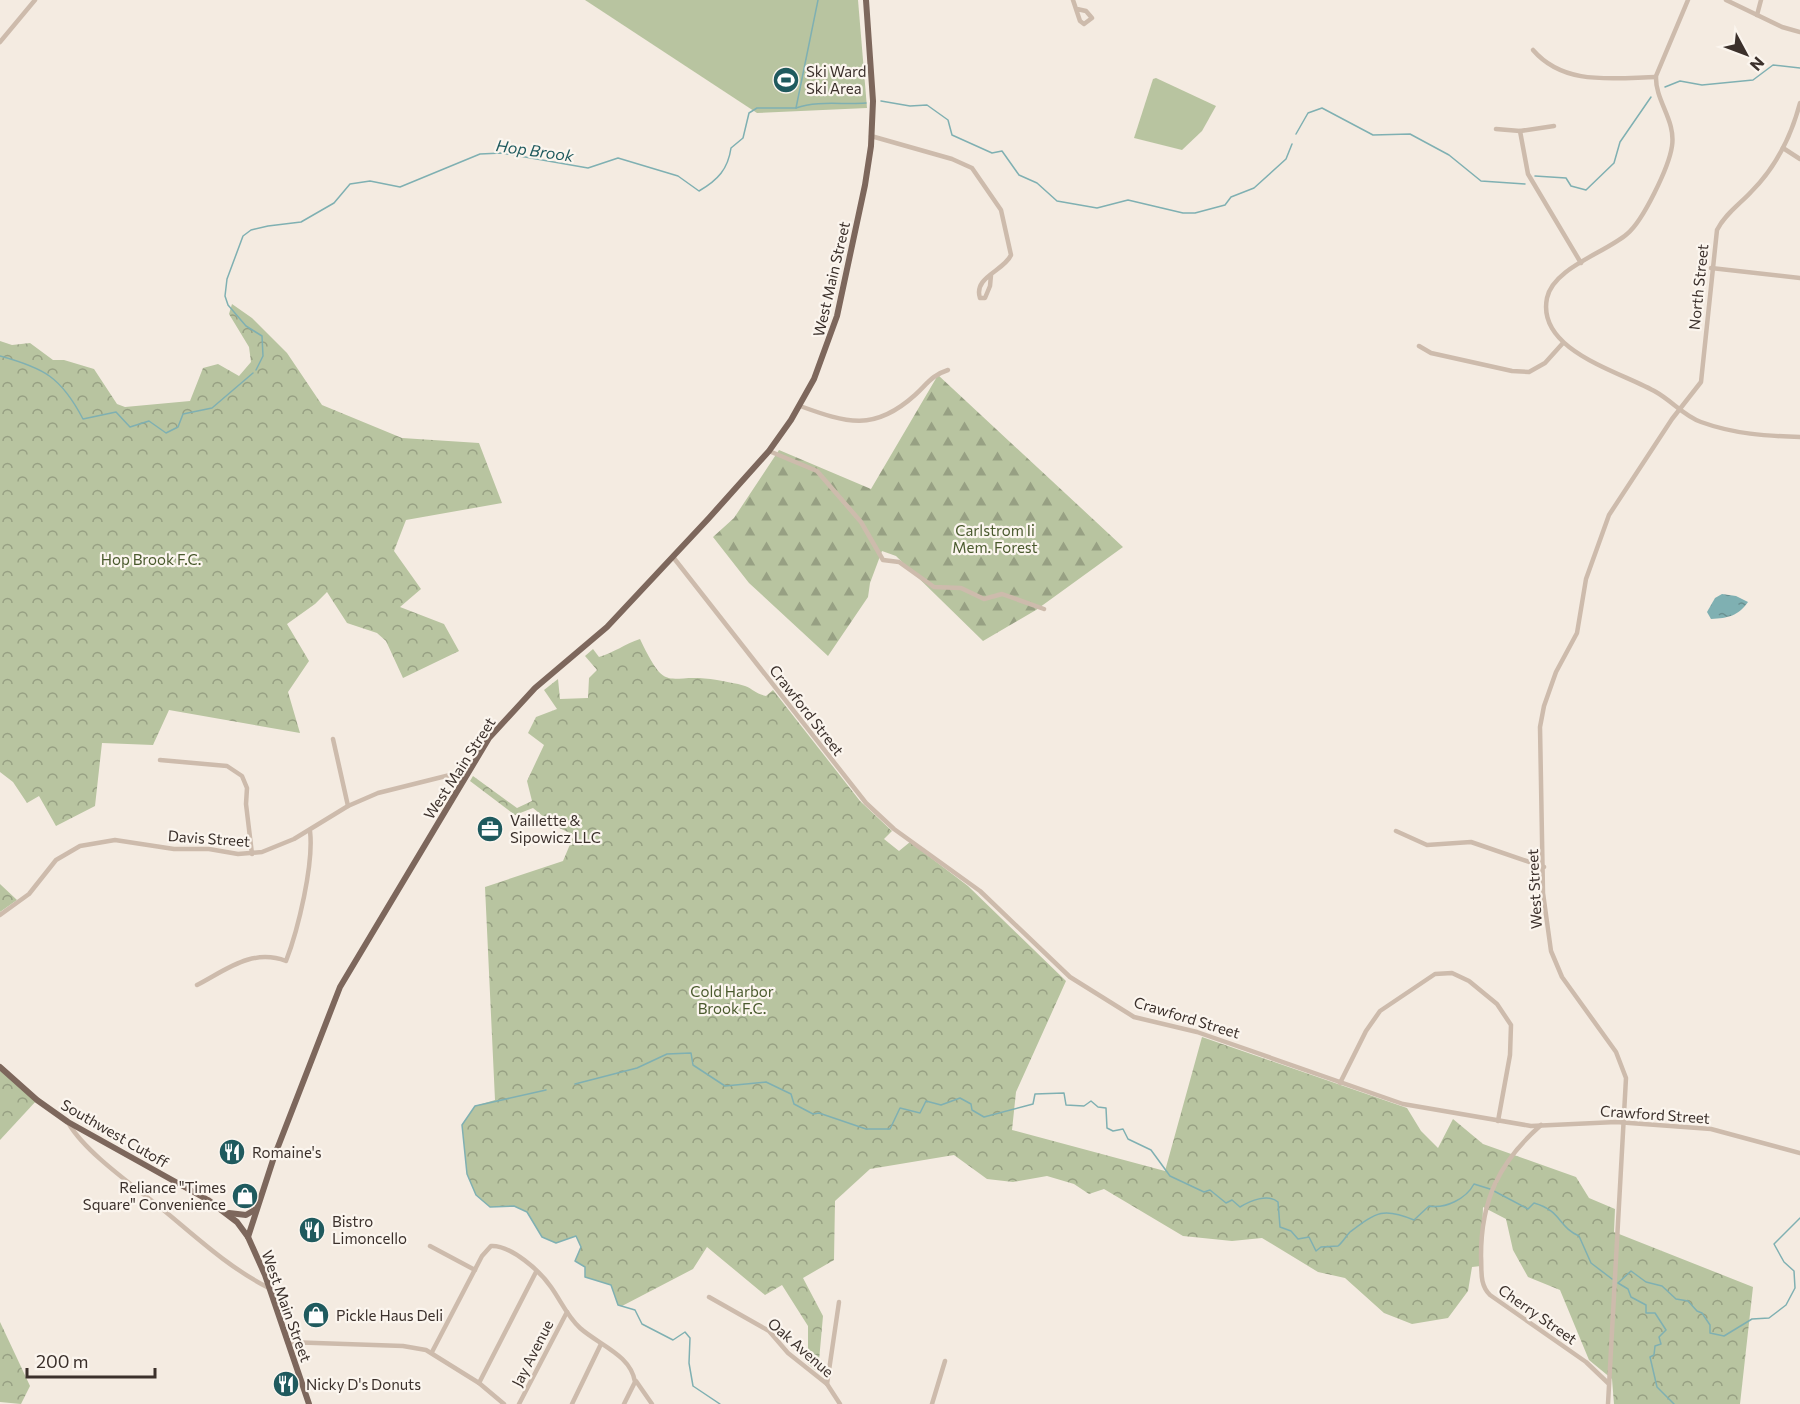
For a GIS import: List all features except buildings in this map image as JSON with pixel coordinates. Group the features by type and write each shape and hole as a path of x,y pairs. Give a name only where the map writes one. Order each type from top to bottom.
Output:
{"main road":[{"name":"West Main Street","path":"309,1404 269,1288 248,1237 291,1110 340,987 489,738 535,688 607,627 673,557 769,452 800,406 822,360 834,327 865,185 871,136 872,90 866,0"},
{"name":"Southwest Cutoff","path":"0,1067 37,1100 68,1122 228,1212 248,1237"},
{"path":"228,1212 246,1215 259,1207"}],"street":[{"path":"0,42 35,0"},
{"path":"1072,0 1077,9"},
{"path":"1688,0 1656,77 1658,93 1672,128 1670,157 1633,229 1558,278 1547,296 1548,319 1563,343 1578,354 1654,391 1700,422 1746,434 1800,437"},
{"path":"1726,0 1800,32"},
{"path":"1757,15 1761,0"},
{"path":"1533,50 1548,64 1582,78 1656,77"},
{"name":"North Street","path":"1672,418 1703,376 1715,238 1720,223 1762,181 1784,148 1800,104"},
{"path":"1496,129 1520,131 1554,126"},
{"path":"1520,131 1528,174 1581,263"},
{"path":"871,136 952,159 972,168 1001,210 1010,249 1009,261 991,275 979,288 980,298 985,298 991,275"},
{"path":"1784,148 1800,159"},
{"path":"1712,268 1800,278"},
{"path":"1419,346 1431,353 1521,372 1538,368 1563,343"},
{"path":"800,406 846,421 869,422 896,409 917,393 934,375 948,370"},
{"name":"West Street","path":"1608,1404 1626,1082 1622,1064 1562,977 1552,957 1544,901 1539,746 1544,706 1556,672 1576,633 1585,584 1604,526 1619,496 1650,456 1672,418"},
{"path":"769,452 817,471 861,522 883,560 899,562 934,587 961,588 984,598 1002,594 1044,609"},
{"name":"Crawford Street","path":"673,557 858,794 894,829 980,891 1070,977 1134,1017 1203,1034 1396,1103 1498,1121 1541,1125 1623,1123 1721,1131 1800,1153"},
{"path":"333,739 348,806"},
{"path":"160,760 227,766 242,776 247,788 246,804 252,854"},
{"name":"Davis Street","path":"0,915 33,889 56,860 80,846 115,840 174,849 252,854 273,849 310,831 348,806 390,788 454,774 464,778"},
{"path":"197,985 248,958 270,956 285,961 300,923 311,855 310,831"},
{"path":"1396,831 1427,845 1472,842 1544,867"},
{"path":"1340,1083 1366,1031 1380,1011 1435,974 1452,973 1469,981 1497,1004 1511,1025 1510,1055 1498,1121"},
{"path":"68,1122 82,1141 122,1176 245,1275 269,1288"},
{"name":"Cherry Street","path":"1541,1125 1517,1149 1488,1197 1481,1232 1483,1286 1490,1295 1586,1362 1608,1383"},
{"path":"432,1352 486,1250 495,1245 510,1252 550,1284 567,1312 581,1329 621,1357 652,1404"},
{"path":"430,1246 475,1270"},
{"path":"479,1383 536,1272"},
{"name":"Oak Avenue","path":"709,1297 769,1331 788,1353 827,1384 840,1404"},
{"path":"827,1384 839,1302"},
{"name":"Jay Avenue","path":"519,1404 567,1312"},
{"path":"287,1342 403,1346 432,1352 479,1383 504,1404"},
{"path":"572,1404 601,1344"},
{"path":"932,1404 945,1361"},
{"path":"624,1404 634,1385 635,1378"}],"green space":[{"name":"Ski Ward Ski Area","path":"585,0 858,0 867,108 757,113"},
{"path":"1156,78 1216,106 1202,131 1182,150 1134,138 1153,79"},
{"name":"Hop Brook F.C.","path":"232,304 252,318 287,353 322,405 402,438 479,443 502,503 406,520 394,551 421,589 400,607 444,624 459,651 403,678 386,641 377,633 347,623 327,592 315,604 287,624 309,661 288,692 300,733 169,710 153,745 102,743 95,806 56,826 39,796 27,803 13,782 0,772 0,341 12,345 30,343 53,360 64,360 94,369 117,404 125,407 190,401 203,368 218,364 239,376 251,362 249,347 229,314"},
{"name":"Carlstrom Ii Mem. Forest","path":"938,375 1123,547 1036,610 983,641 896,556 882,551 870,583 868,597 828,656 749,583 713,537 734,518 779,450 871,489"},
{"name":"Cold Harbor Brook F.C.","path":"640,639 649,657 663,676 717,680 745,686 766,696 773,690 860,801 892,831 884,839 899,851 910,842 968,886 1066,981 1016,1092 1012,1130 1165,1171 1202,1037 1407,1108 1421,1131 1438,1148 1453,1119 1483,1144 1576,1177 1589,1198 1615,1209 1614,1232 1753,1287 1740,1404 1614,1404 1612,1379 1589,1360 1560,1290 1528,1277 1513,1250 1506,1219 1483,1207 1481,1266 1472,1267 1468,1291 1448,1318 1412,1324 1384,1313 1345,1278 1318,1272 1262,1238 1232,1241 1183,1236 1104,1189 1089,1194 1074,1184 1047,1176 1013,1182 987,1179 954,1155 870,1169 835,1201 834,1260 803,1278 823,1316 818,1372 808,1364 808,1326 782,1285 765,1295 707,1247 693,1269 622,1306 618,1305 611,1285 585,1277 585,1267 575,1261 581,1247 576,1236 556,1243 542,1237 527,1212 514,1206 490,1207 476,1195 467,1174 462,1125 475,1106 495,1100 485,887 563,861 574,835 555,826 533,808 515,815 470,781 473,776 517,808 532,801 527,781 544,745 528,733 536,717 557,709 544,690 558,679 560,699 588,698 589,678 597,670 585,656 593,649 599,657"},
{"path":"0,884 17,900 0,912"},
{"path":"0,1067 37,1100 0,1140"},
{"path":"0,1322 30,1386 21,1404 0,1402"}],"water":[{"path":"1722,594 1736,596 1748,602 1732,615 1711,619 1707,612 1715,598"}],"waterway":[{"name":"Hop Brook","path":"256,370 263,356 262,336 246,326 228,305 225,296 227,279 243,236 251,230 301,222 334,203 350,184 370,181 400,187 480,154 502,153 588,168 618,158 678,176 699,191 712,183 725,168 731,148 743,138 749,113 757,108 796,108 818,0"},
{"path":"1665,87 1680,81 1702,85 1753,80 1773,65 1800,68"},
{"path":"1535,176 1566,178 1571,186 1586,190 1614,163 1620,142 1651,97"},
{"path":"881,101 910,106 927,105 948,120 952,135 992,153 1002,151 1019,175 1037,183 1057,201 1097,208 1128,200 1183,213 1195,213 1225,205 1231,197 1254,188 1286,159 1292,144"},
{"path":"796,108 822,103 866,103"},
{"path":"1296,134 1308,113 1322,108 1373,135 1410,134 1449,155 1481,181 1525,184"},
{"name":"Hop Brook","path":"0,356 28,365 50,376 67,393 83,419 116,412 130,427 149,421 166,433 178,427 183,414 212,408 253,373"},
{"path":"575,1084 637,1068 667,1054 691,1053 693,1065 725,1086 766,1082 791,1094 794,1104 813,1114 819,1113 866,1129 890,1129 900,1108 920,1113 926,1101 941,1105 960,1098 971,1104 972,1110 984,1117 1033,1104 1035,1094 1064,1093 1066,1105 1084,1106 1091,1101 1098,1107 1106,1108 1107,1128 1113,1131 1123,1129 1128,1139 1151,1150 1170,1176 1204,1192 1210,1190 1226,1203 1232,1200 1240,1207 1259,1199 1274,1199 1278,1202 1280,1227 1291,1231 1298,1239 1309,1237 1316,1251 1321,1247 1338,1246 1350,1232 1374,1216 1387,1213 1414,1220 1429,1206 1442,1206 1454,1202 1466,1194 1474,1184 1490,1189"},
{"path":"546,1090 475,1106 462,1125 467,1174 476,1195 490,1207 514,1206 527,1212 542,1237 556,1243 576,1236 581,1247 575,1261 585,1267 585,1277 611,1285 618,1305 635,1310 642,1324 673,1340 685,1332 690,1338 689,1363 693,1386 720,1404"},
{"path":"1494,1191 1528,1209 1534,1203 1550,1210 1567,1228 1579,1236 1591,1263 1612,1279"},
{"path":"1674,1404 1657,1387 1650,1357 1654,1355 1655,1346 1661,1344 1659,1337 1666,1330 1655,1313 1646,1313 1646,1305 1631,1297 1628,1289 1618,1283 1631,1271 1646,1282 1662,1286 1676,1299 1688,1301 1702,1313 1710,1325 1710,1333 1724,1336 1752,1319 1769,1318 1786,1305 1795,1288 1794,1271 1784,1262 1774,1244 1800,1218"}],"place":[{"name":"Ski Ward Ski Area","path":"786,80"},
{"name":"Vaillette & Sipowicz LLC","path":"490,829"},
{"name":"Romaine's","path":"232,1152"},
{"name":"Reliance \"Times Square\" Convenience","path":"245,1196"},
{"name":"Bistro Limoncello","path":"312,1230"},
{"name":"Pickle Haus Deli","path":"316,1315"},
{"name":"Nicky D's Donuts","path":"286,1384"}]}
